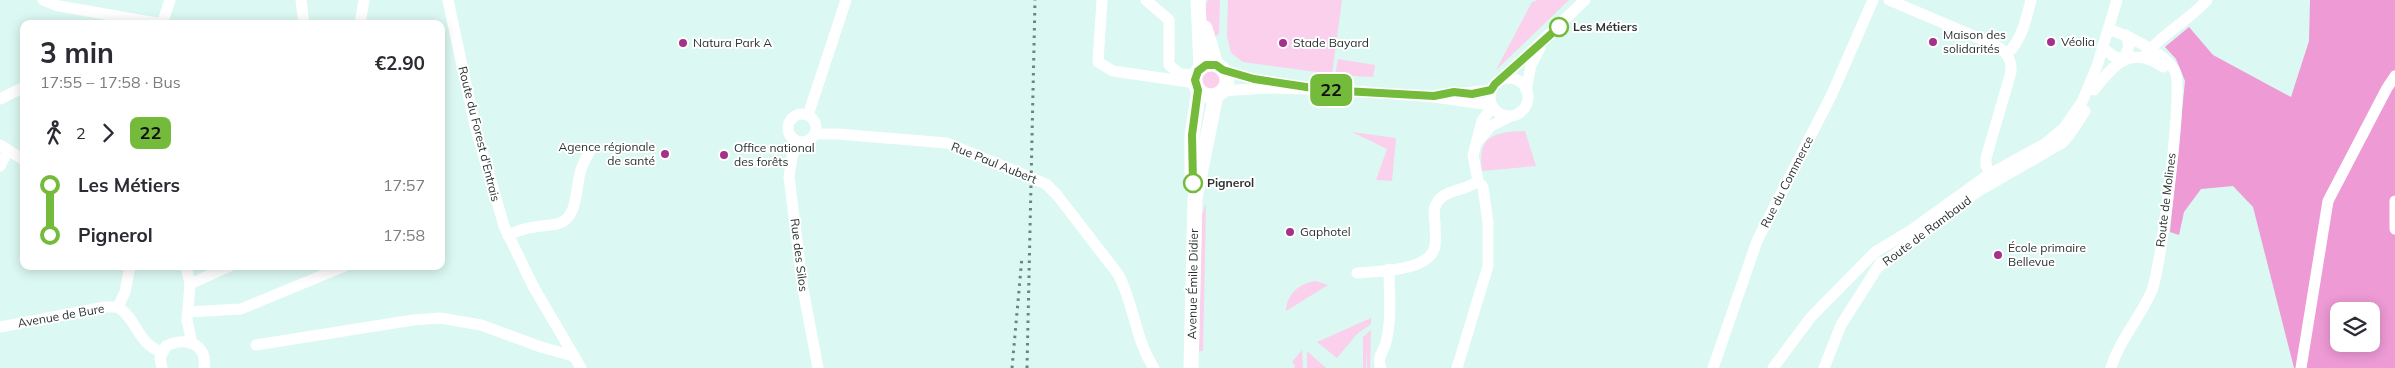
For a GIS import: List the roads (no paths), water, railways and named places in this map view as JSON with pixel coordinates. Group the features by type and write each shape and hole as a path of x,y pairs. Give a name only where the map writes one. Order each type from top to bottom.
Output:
{"main road":[{"name":"Avenue Émile Didier","path":"1198,0 1205,75"},
{"name":"Avenue Émile Didier","path":"1191,368 1195,199 1191,166 1192,135 1205,75 1205,30 1202,0"},
{"name":"Avenue Émile Didier","path":"1195,199 1219,93 1226,80 1205,75"},
{"path":"1205,75 1207,95 1219,93"}],"street":[{"path":"43,0 59,6 139,20"},
{"path":"163,20 170,0"},
{"path":"301,0 304,20"},
{"path":"361,20 364,0"},
{"name":"Route du Forest d'Entrais","path":"448,0 482,152 508,236 533,286 581,368"},
{"path":"808,115 846,0"},
{"path":"1102,0 1098,62 1102,66 1114,71 1189,82 1205,75"},
{"path":"1146,0 1169,20 1169,65 1180,74 1254,79 1326,90"},
{"path":"1470,98 1491,90 1585,0"},
{"name":"Rue du Commerce","path":"1713,368 1757,242 1832,94 1873,0"},
{"path":"1889,0 1995,45 2007,54 2012,65 2011,72 1986,158 1991,178"},
{"path":"2007,54 2017,42 2032,0"},
{"name":"Route de Rambaud","path":"1877,268 1894,241 2046,143 2064,128 2082,102 2097,66 2117,0"},
{"path":"2094,90 2113,66 2124,59 2146,54 2162,37 2208,0"},
{"path":"2108,28 2126,35 2146,54"},
{"path":"2124,59 2130,46 2126,35"},
{"path":"1475,146 1485,131 1509,117 1516,116 1524,108 1528,101 1526,90 1531,65 1544,40"},
{"path":"2102,48 2113,56 2124,59"},
{"name":"Route de Molines","path":"2111,368 2118,350 2147,302 2157,272 2170,174 2178,86 2174,69 2146,54"},
{"name":"Route de Rambaud","path":"1877,268 1991,178 2036,160 2062,143 2078,124 2094,90 2097,66"},
{"path":"2301,368 2328,201 2395,76"},
{"path":"1501,80 1516,80 1526,90"},
{"path":"1219,93 1266,88 1453,96 1470,98 1491,106 1501,115 1509,117"},
{"path":"0,99 20,89"},
{"path":"1457,368 1488,266 1488,223 1483,187 1478,181 1474,155 1482,122 1491,106 1491,90"},
{"path":"797,115 808,115 815,121 816,134 808,141 798,142 789,134 789,123 797,115"},
{"name":"Rue Paul Aubert","path":"816,134 838,134 947,144 1046,184 1057,195 1118,274 1125,286 1143,344 1154,368"},
{"name":"Rue des Silos","path":"798,142 792,157 789,177 803,289 818,368"},
{"path":"0,166 4,147 20,157"},
{"path":"508,236 521,228 559,224 568,219 572,211 580,171 591,149"},
{"path":"1357,273 1420,264 1432,253 1435,246 1435,205 1438,200 1450,193 1467,188 1478,181"},
{"path":"2395,202 2395,229"},
{"path":"1773,368 1811,317 1859,266 1875,252 1894,241"},
{"path":"1824,368 1841,325 1877,268 1859,266"},
{"path":"1381,368 1379,363 1380,354 1386,343 1390,306 1389,269"},
{"path":"118,307 129,280 130,270"},
{"path":"187,270 190,284 187,316 192,343"},
{"path":"190,284 221,270"},
{"path":"187,316 241,309 335,270"},
{"name":"Avenue de Bure","path":"0,326 118,307 127,315 143,341 161,352"},
{"path":"174,342 187,316"},
{"path":"256,345 413,320 440,318 481,325 573,356"},
{"path":"162,368 160,365 161,352 166,346 174,342 192,343 198,346 204,354 204,368"}],"railway":[{"path":"1027,368 1035,0"},
{"path":"1012,368 1022,257"}],"place":[{"name":"Les Métiers","path":"1559,27"},
{"name":"Maison des solidarités","path":"1933,42"},
{"name":"Véolia","path":"2051,42"},
{"name":"Natura Park A","path":"683,43"},
{"name":"Stade Bayard","path":"1283,43"},
{"name":"Agence régionale de santé","path":"665,154"},
{"name":"Office national des forêts","path":"724,155"},
{"name":"Pignerol","path":"1193,183"},
{"name":"Gaphotel","path":"1290,232"},
{"name":"École primaire Bellevue","path":"1998,255"}]}
